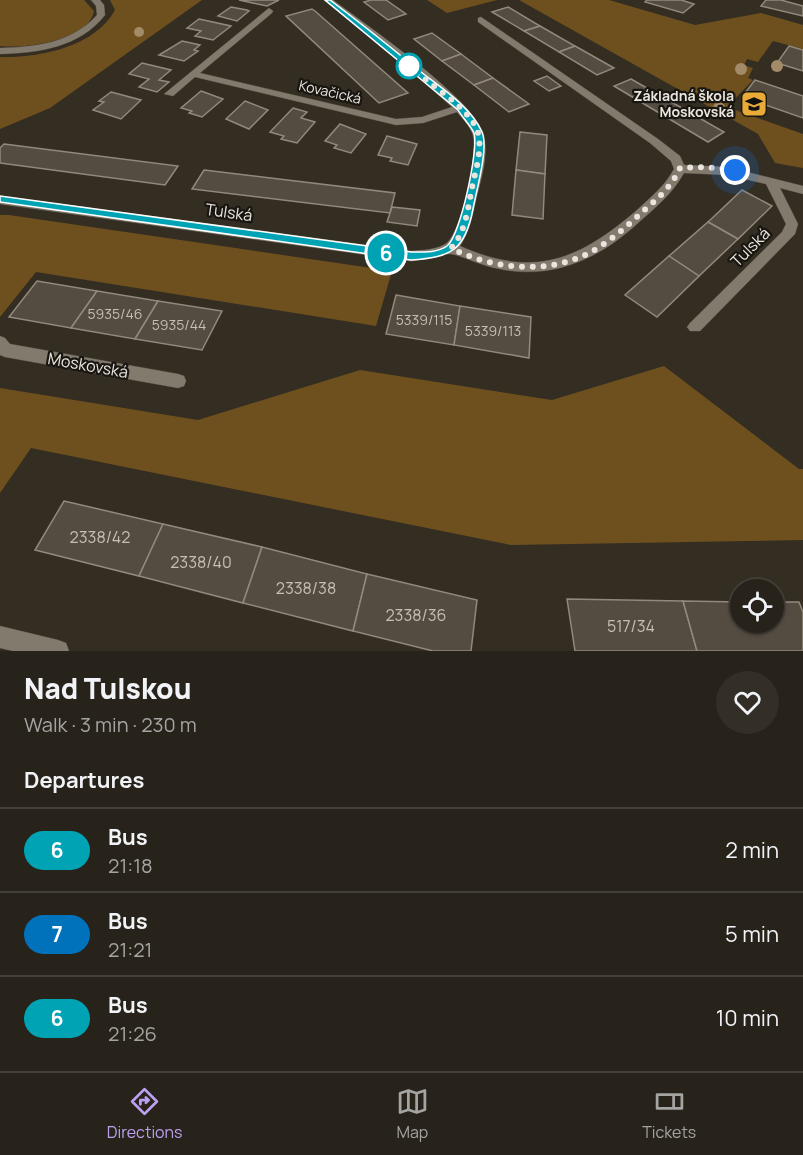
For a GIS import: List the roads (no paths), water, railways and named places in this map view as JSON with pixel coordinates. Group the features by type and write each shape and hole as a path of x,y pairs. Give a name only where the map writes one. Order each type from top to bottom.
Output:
{"street":[{"path":"0,51 38,48 74,37 91,26 100,15 100,5 95,0"},
{"path":"328,0 460,108 478,133 479,150 465,221 460,238 451,248 478,261 509,267 552,264 587,254 602,245 654,202 668,187 680,168"},
{"path":"169,94 270,11"},
{"path":"481,20 654,141 675,159 680,168"},
{"name":"Kovačická","path":"193,74 396,122 423,120 460,108"},
{"path":"680,168 719,168 803,190"},
{"name":"Tulská","path":"695,327 788,234 792,224 771,181"},
{"name":"Tulská","path":"0,200 411,256 435,255 451,248"},
{"name":"Moskovská","path":"0,343 5,350 178,381"},
{"path":"0,637 58,651"}],"place":[{"name":"Základná škola Moskovská","path":"754,104"}]}
